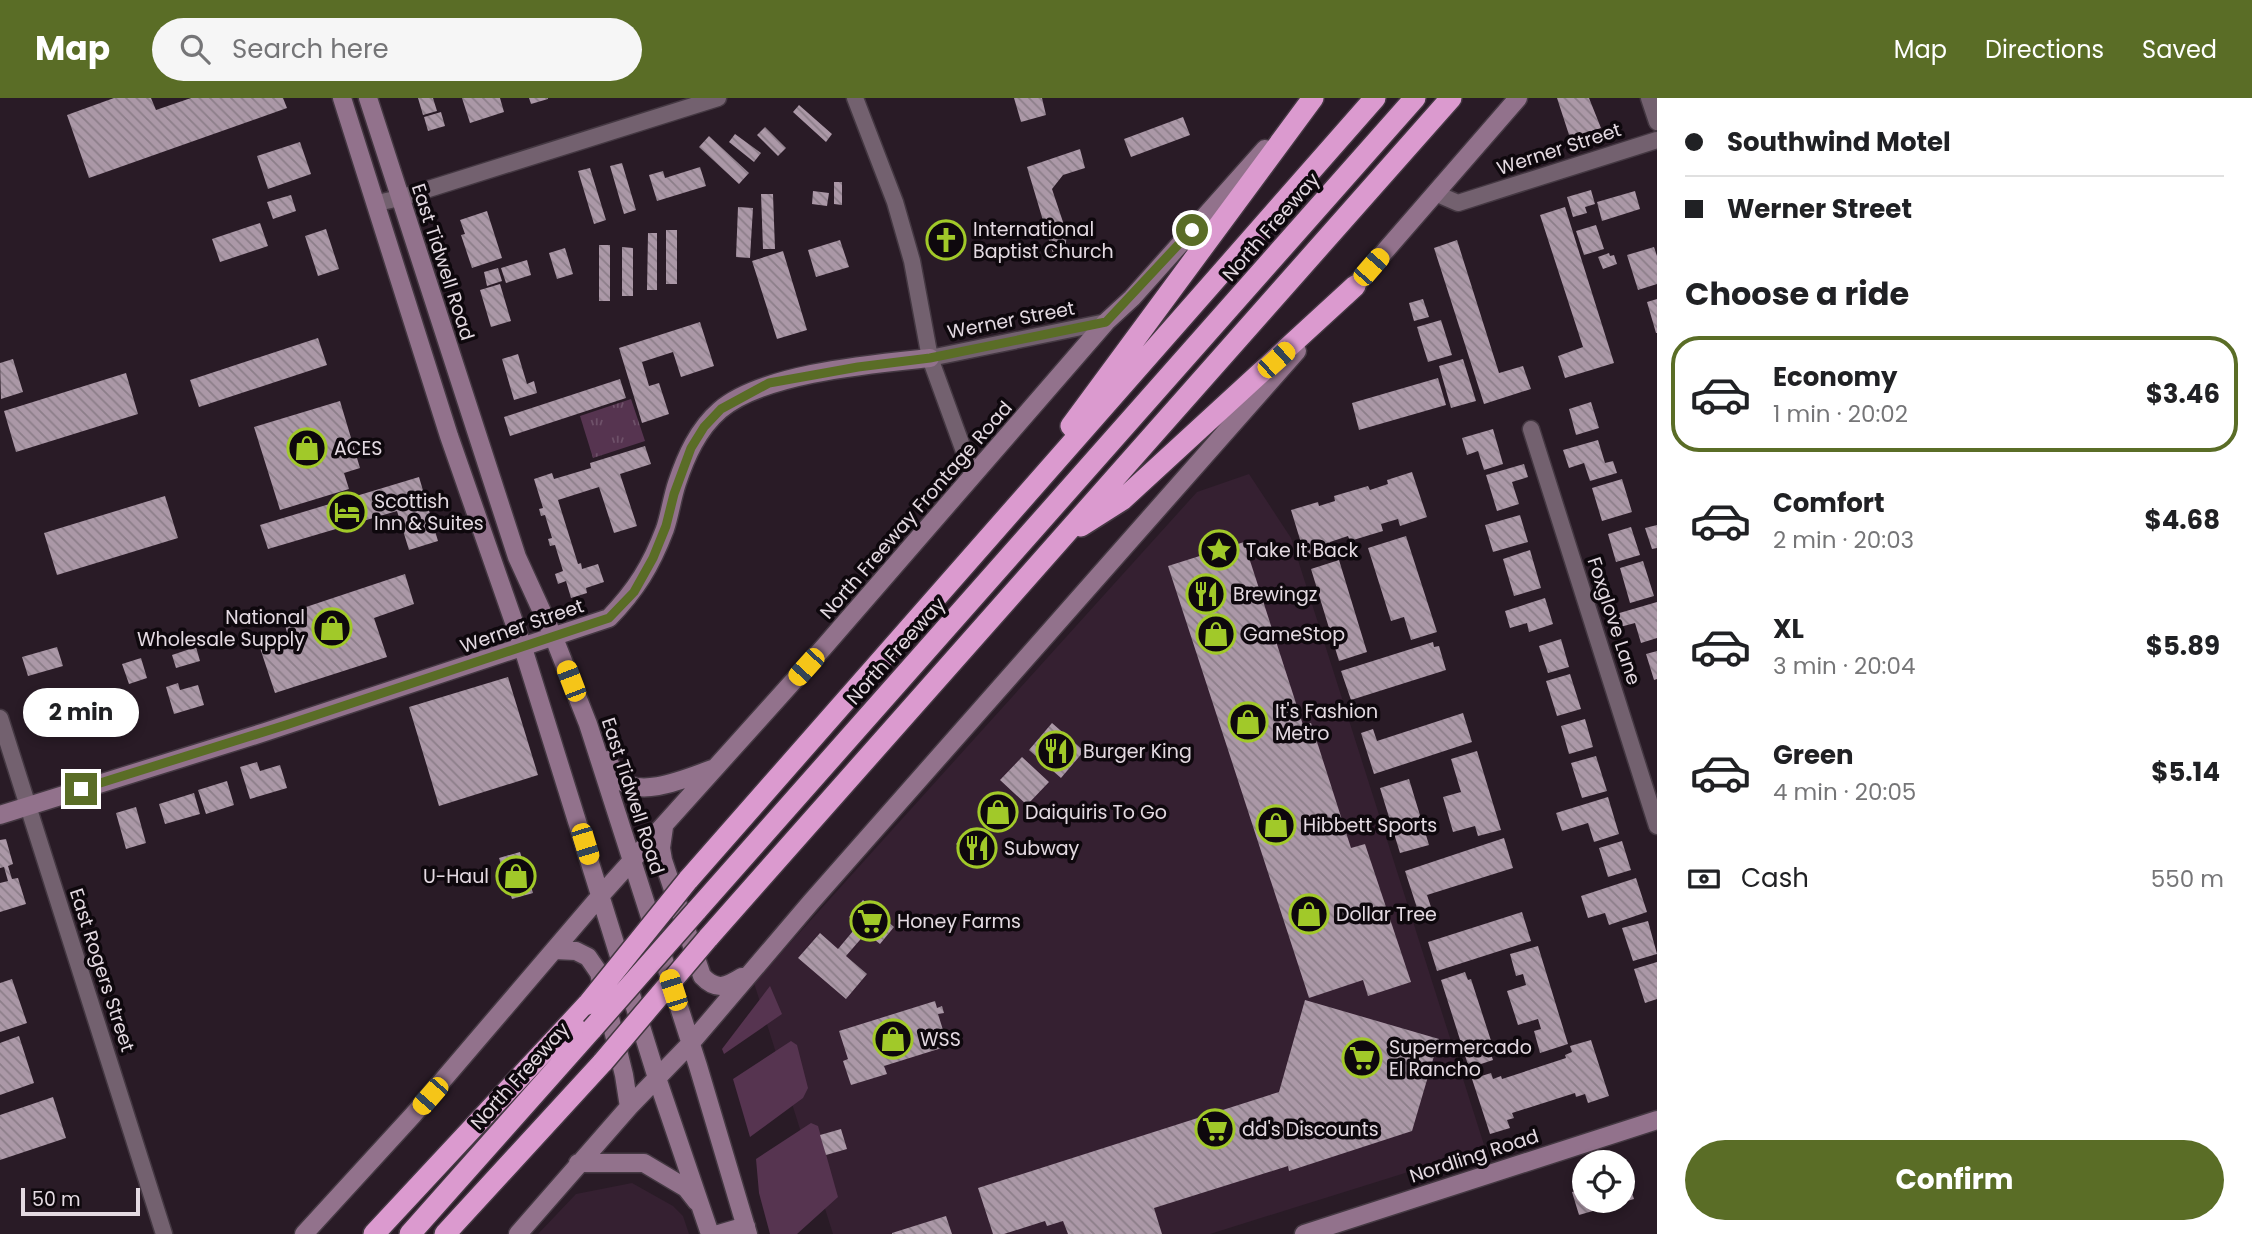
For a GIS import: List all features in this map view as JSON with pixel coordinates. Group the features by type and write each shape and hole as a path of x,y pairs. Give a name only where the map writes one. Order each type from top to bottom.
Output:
{"highway":[{"path":"978,551 1311,98"},
{"name":"North Freeway","path":"374,1234 588,1004 688,880 1375,98"},
{"name":"North Freeway","path":"410,1234 1415,98"},
{"path":"445,1234 603,1062 708,938 1451,98"},
{"path":"1058,541 1122,500 1354,286"}],"main road":[{"path":"342,98 464,481 523,648 657,1078 710,1234"},
{"name":"East Tidwell Road","path":"368,98 517,557 554,638 588,723 747,1230"},
{"name":"North Freeway Frontage Road","path":"304,1234 413,1115 601,895 664,827 1106,322 1140,288 1311,98"},
{"path":"518,1234 578,1163 690,1044 751,971 1518,98"},
{"name":"Werner Street","path":"0,815 252,736 609,618 634,592 653,558 691,448 704,427 721,409 769,383 877,364 930,358"},
{"path":"464,481 488,474"},
{"path":"588,723 618,779 630,785 659,786 715,768"},
{"path":"664,827 661,848 663,860 702,976 710,984 720,987 728,986 751,971"},
{"path":"554,950 576,951 588,957 599,973 624,1075 629,1107"},
{"name":"Nordling Road","path":"1304,1234 1657,1120"},
{"path":"578,1163 644,1163 686,1188 701,1207"},
{"path":"719,1234 747,1230"}],"street":[{"path":"377,203 718,98"},
{"path":"855,98 895,202 912,261 930,358 973,476"},
{"path":"1649,98 1657,122"},
{"name":"Werner Street","path":"1435,193 1458,203 1657,140"},
{"name":"Werner Street","path":"930,358 1106,322"},
{"name":"Foxglove Lane","path":"1531,429 1657,826"},
{"name":"East Rogers Street","path":"0,718 164,1234"}],"shaded area":[{"path":"1249,474 1291,538 1485,1148 1210,1234 833,1234 754,983 1197,492"},
{"path":"632,1183 673,1206 683,1216 689,1234 538,1234 576,1194"}],"green space":[{"path":"631,399 645,441 593,458 580,416"},
{"path":"770,986 782,1014 724,1054 722,1049"},
{"path":"791,1041 797,1045 808,1088 803,1098 750,1137 733,1079"},
{"path":"811,1123 818,1126 838,1197 797,1234 770,1234 759,1193 756,1159"}],"building":[{"path":"114,98 151,98 156,110 191,98 283,98 287,108 89,178 67,115"},
{"path":"418,98 433,98 437,111 423,115"},
{"path":"462,98 500,98 504,112 470,123"},
{"path":"529,98 548,98 548,99 531,104"},
{"path":"1014,98 1042,98 1046,115 1021,122"},
{"path":"1557,98 1589,98 1601,128 1570,138"},
{"path":"799,105 832,134 826,142 793,112"},
{"path":"441,112 445,126 428,131 424,117"},
{"path":"1183,117 1190,135 1131,157 1124,139"},
{"path":"765,127 786,148 778,156 757,135"},
{"path":"735,134 761,153 754,162 729,142"},
{"path":"709,136 749,173 739,184 699,147"},
{"path":"300,142 311,174 268,189 257,156"},
{"path":"1080,149 1085,168 1063,175 1052,189 1067,234 1065,250 1053,254 1027,167"},
{"path":"622,163 636,210 624,214 610,166"},
{"path":"700,167 706,186 657,201 649,175 663,171 665,178"},
{"path":"590,168 606,220 594,224 578,171"},
{"path":"834,182 842,182 842,205 834,204"},
{"path":"1591,190 1595,204 1585,207 1587,213 1573,217 1567,197"},
{"path":"813,191 829,193 827,206 812,204"},
{"path":"1635,191 1640,209 1602,221 1597,202"},
{"path":"761,194 773,194 775,249 763,249"},
{"path":"291,195 296,211 273,219 267,202"},
{"path":"738,207 753,208 750,258 736,257"},
{"path":"1565,207 1614,363 1565,378 1558,356 1583,347 1540,215"},
{"path":"487,211 502,258 472,268 461,235 465,234 460,220"},
{"path":"260,223 268,246 220,262 212,239"},
{"path":"1596,225 1604,249 1584,255 1576,231"},
{"path":"326,229 339,269 318,276 305,236"},
{"path":"666,230 677,230 677,284 666,284"},
{"path":"648,233 657,233 657,290 647,290"},
{"path":"840,240 849,267 816,277 808,250"},
{"path":"1457,240 1499,373 1523,366 1531,389 1484,404 1434,248"},
{"path":"599,245 610,245 610,301 599,301"},
{"path":"622,247 633,248 633,296 622,296"},
{"path":"1654,247 1657,256 1657,284 1638,290 1627,255"},
{"path":"565,248 573,274 557,279 549,253"},
{"path":"783,251 807,330 777,339 752,261"},
{"path":"1609,253 1610,256 1614,255 1617,264 1603,269 1598,257"},
{"path":"527,260 531,275 506,283 501,268"},
{"path":"498,268 502,281 487,286 484,272"},
{"path":"500,284 511,321 491,327 480,290"},
{"path":"1423,299 1429,317 1414,321 1409,303"},
{"path":"1657,299 1657,333 1656,333 1647,302"},
{"path":"1441,320 1452,355 1428,362 1417,327"},
{"path":"700,322 714,366 681,377 673,352 642,362 649,386 659,383 669,414 642,423 619,348"},
{"path":"318,338 327,365 199,407 190,380"},
{"path":"518,354 527,384 534,381 537,393 514,400 502,359"},
{"path":"13,359 23,392 1,399 0,363"},
{"path":"1463,359 1476,401 1451,408 1439,366"},
{"path":"126,373 138,414 16,452 4,411"},
{"path":"1438,378 1446,405 1359,430 1352,403"},
{"path":"620,379 626,398 510,436 504,417"},
{"name":"ACES","path":"340,401 360,468 344,473 349,489 280,510 254,427"},
{"path":"1591,402 1599,428 1576,435 1569,409"},
{"path":"1493,429 1503,464 1484,470 1478,451 1467,455 1462,438"},
{"path":"1598,440 1605,463 1613,461 1617,473 1590,481 1584,463 1569,468 1563,450"},
{"path":"645,446 651,464 620,474 637,526 614,533 599,487 558,500 578,564 581,563 582,569 598,564 604,582 586,588 587,593 571,598 566,581 558,584 555,574 563,571 555,545 550,546 548,539 552,538 545,515 541,516 539,509 543,508 534,479 552,473 554,479 591,468 590,463"},
{"path":"1524,464 1528,477 1512,482 1519,504 1497,511 1486,475"},
{"path":"1412,472 1427,517 1400,526 1398,519 1381,524 1383,531 1350,541 1348,536 1330,542 1331,547 1305,556 1291,510 1318,502 1319,506 1335,501 1334,496 1368,486 1370,490 1388,484 1387,480"},
{"name":"Scottish Inn & Suites","path":"419,477 438,541 409,550 397,511 268,549 260,525"},
{"path":"1622,479 1632,512 1602,521 1592,488"},
{"path":"165,496 178,538 57,575 44,533"},
{"path":"1520,515 1528,542 1493,552 1485,525"},
{"path":"1657,525 1657,548 1652,549 1645,528"},
{"path":"1631,527 1640,555 1616,562 1608,534"},
{"path":"1406,536 1437,632 1411,640 1404,617 1391,621 1368,548"},
{"path":"1244,542 1303,725 1311,723 1351,848 1365,844 1411,982 1368,996 1363,980 1309,998 1168,566"},
{"path":"1530,550 1541,588 1514,596 1503,559"},
{"path":"1339,560 1367,652 1339,661 1311,569"},
{"path":"1643,561 1654,596 1630,603 1620,568"},
{"name":"National Wholesale Supply","path":"405,574 414,604 374,618 387,657 275,693 260,648 289,639 282,615"},
{"path":"1545,598 1553,624 1529,632 1527,623 1510,628 1505,611"},
{"path":"1657,602 1657,638 1641,643 1635,623 1620,627 1616,614"},
{"path":"1561,639 1569,667 1548,673 1539,646"},
{"path":"1433,642 1434,647 1439,646 1446,670 1351,700 1341,671"},
{"path":"57,647 63,666 28,676 22,657"},
{"path":"196,647 200,661 176,668 172,655"},
{"path":"1657,651 1657,679 1654,680 1646,654"},
{"path":"141,658 147,678 129,684 122,664"},
{"path":"1570,674 1581,709 1557,716 1546,681"},
{"path":"508,677 538,775 439,806 409,707"},
{"path":"178,683 180,690 198,685 204,705 174,714 166,687"},
{"path":"1463,713 1472,742 1374,774 1361,733 1373,729 1377,741"},
{"path":"1585,719 1593,747 1569,754 1561,726"},
{"name":"Burger King","path":"1052,723 1084,751 1061,778 1029,750"},
{"path":"1477,751 1501,830 1478,836 1475,826 1453,832 1443,797 1461,792 1451,759"},
{"path":"1596,756 1607,791 1582,798 1571,763"},
{"path":"1022,757 1049,782 1027,805 1000,780"},
{"path":"257,762 260,771 280,765 287,788 250,799 240,767"},
{"path":"1409,779 1429,845 1400,853 1380,788"},
{"path":"227,781 234,805 206,814 198,790"},
{"path":"194,793 200,814 165,824 159,804"},
{"name":"Daiquiris To Go","path":"992,793 1017,817 1004,830 979,807"},
{"path":"1608,797 1619,834 1594,842 1588,823 1562,831 1556,813"},
{"path":"136,807 146,843 126,849 116,813"},
{"name":"Subway","path":"971,828 997,851 983,868 956,844"},
{"path":"1504,838 1513,868 1427,895 1431,907 1418,911 1405,871"},
{"path":"6,839 13,864 8,866 12,879 18,878 26,904 0,912 0,883 8,881 4,867 0,868 0,840"},
{"path":"1622,841 1631,870 1608,877 1599,848"},
{"name":"U-Haul","path":"520,852 533,893 512,899 499,858"},
{"path":"1636,878 1647,912 1609,925 1605,913 1588,918 1581,896"},
{"path":"863,900 894,927 880,944 866,933 846,956 867,974 846,999 798,958 820,933 838,949 858,925 849,917"},
{"path":"1522,912 1531,941 1437,971 1428,942"},
{"path":"1648,921 1657,954 1633,961 1622,928"},
{"path":"1538,946 1568,1044 1540,1053 1534,1031 1541,1029 1538,1019 1518,1025 1507,991 1526,985 1523,974 1516,976 1510,954"},
{"path":"1657,962 1657,999 1645,1003 1634,969"},
{"path":"1465,972 1468,980 1471,979 1494,1050 1490,1051 1493,1060 1469,1068 1441,980"},
{"path":"12,979 27,1023 0,1032 0,983"},
{"path":"1305,1000 1439,1039 1412,1131 1289,1171 1288,1166 1154,1208 1162,1234 1068,1234 1063,1221 1047,1226 1045,1221 1004,1234 993,1234 978,1188 1279,1092"},
{"name":"WSS","path":"935,1001 937,1008 942,1006 944,1013 938,1014 948,1046 884,1066 887,1074 851,1085 843,1061 848,1059 839,1031"},
{"path":"19,1036 34,1083 0,1095 0,1043"},
{"path":"1591,1040 1609,1096 1588,1103 1585,1094 1576,1097 1575,1093 1512,1113 1514,1118 1507,1120 1510,1128 1490,1134 1472,1079 1491,1073 1493,1079 1501,1076 1502,1079 1566,1058 1565,1055 1572,1052 1570,1046"},
{"path":"53,1097 66,1138 0,1160 0,1115"},
{"path":"841,1129 847,1149 826,1155 820,1135"},
{"path":"946,1216 952,1234 892,1234 892,1233"}],"place":[{"name":"International Baptist Church","path":"946,240"},
{"name":"ACES","path":"307,448"},
{"name":"Scottish Inn & Suites","path":"347,512"},
{"name":"Take It Back","path":"1219,550"},
{"name":"Brewingz","path":"1206,594"},
{"name":"National Wholesale Supply","path":"332,628"},
{"name":"GameStop","path":"1216,634"},
{"name":"It's Fashion Metro","path":"1248,722"},
{"name":"Burger King","path":"1056,751"},
{"name":"Daiquiris To Go","path":"998,812"},
{"name":"Hibbett Sports","path":"1276,825"},
{"name":"Subway","path":"977,848"},
{"name":"U-Haul","path":"516,876"},
{"name":"Dollar Tree","path":"1309,914"},
{"name":"Honey Farms","path":"870,921"},
{"name":"WSS","path":"893,1039"},
{"name":"Supermercado El Rancho","path":"1362,1058"},
{"name":"dd's Discounts","path":"1215,1129"}],"route":[{"path":"81,789 289,724 609,618 634,592 653,558 691,448 704,427 721,409 769,383 887,362 930,358 1106,322 1132,298 1192,230"}]}
